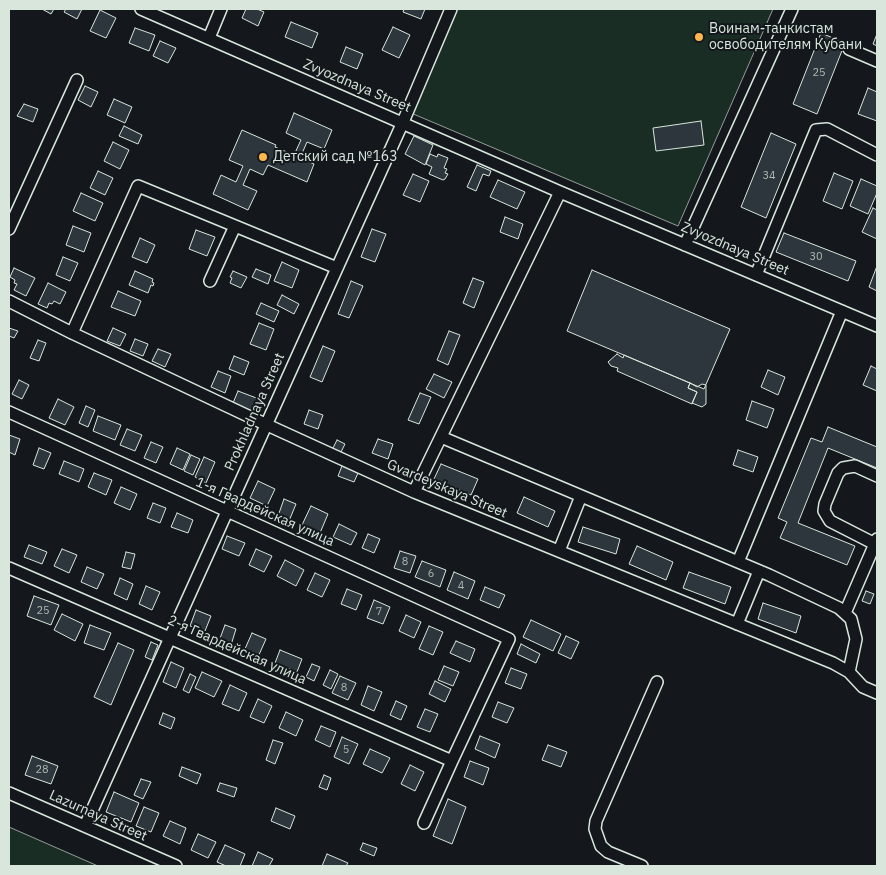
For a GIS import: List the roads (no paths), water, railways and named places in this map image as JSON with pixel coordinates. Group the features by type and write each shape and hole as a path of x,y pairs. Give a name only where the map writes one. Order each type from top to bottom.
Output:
{"street":[{"name":"Zvyozdnaya Street","path":"141,9 560,192 877,326"},
{"path":"209,38 221,9"},
{"name":"Prokhladnaya Street","path":"85,826 403,122 451,9"},
{"path":"685,245 792,9"},
{"path":"849,49 877,61"},
{"path":"9,230 77,80"},
{"path":"756,275 816,130 827,129 877,155"},
{"path":"72,333 138,186 336,268"},
{"path":"414,492 560,192"},
{"path":"210,282 235,226"},
{"name":"Gvardeyskaya Street","path":"9,301 72,333 414,492 833,663 849,672 863,687 877,693"},
{"path":"738,562 842,311"},
{"name":"1-я Гвардейская улица","path":"9,412 509,639 452,761"},
{"path":"441,437 759,571 839,608 851,619 856,639 849,672"},
{"path":"845,613 876,540 830,522 824,510 825,504 842,468 855,466 877,476"},
{"path":"559,551 582,496"},
{"name":"2-я Гвардейская улица","path":"9,568 452,761"},
{"path":"737,624 759,571"},
{"path":"642,866 608,852 600,846 595,829 596,822 657,682"},
{"path":"424,823 452,761"},
{"name":"Lazurnaya Street","path":"9,793 176,866"}],"place":[{"name":"Воинам-танкистам освободителям Кубани","path":"699,37"},
{"name":"Детский cад №163","path":"263,157"}]}
